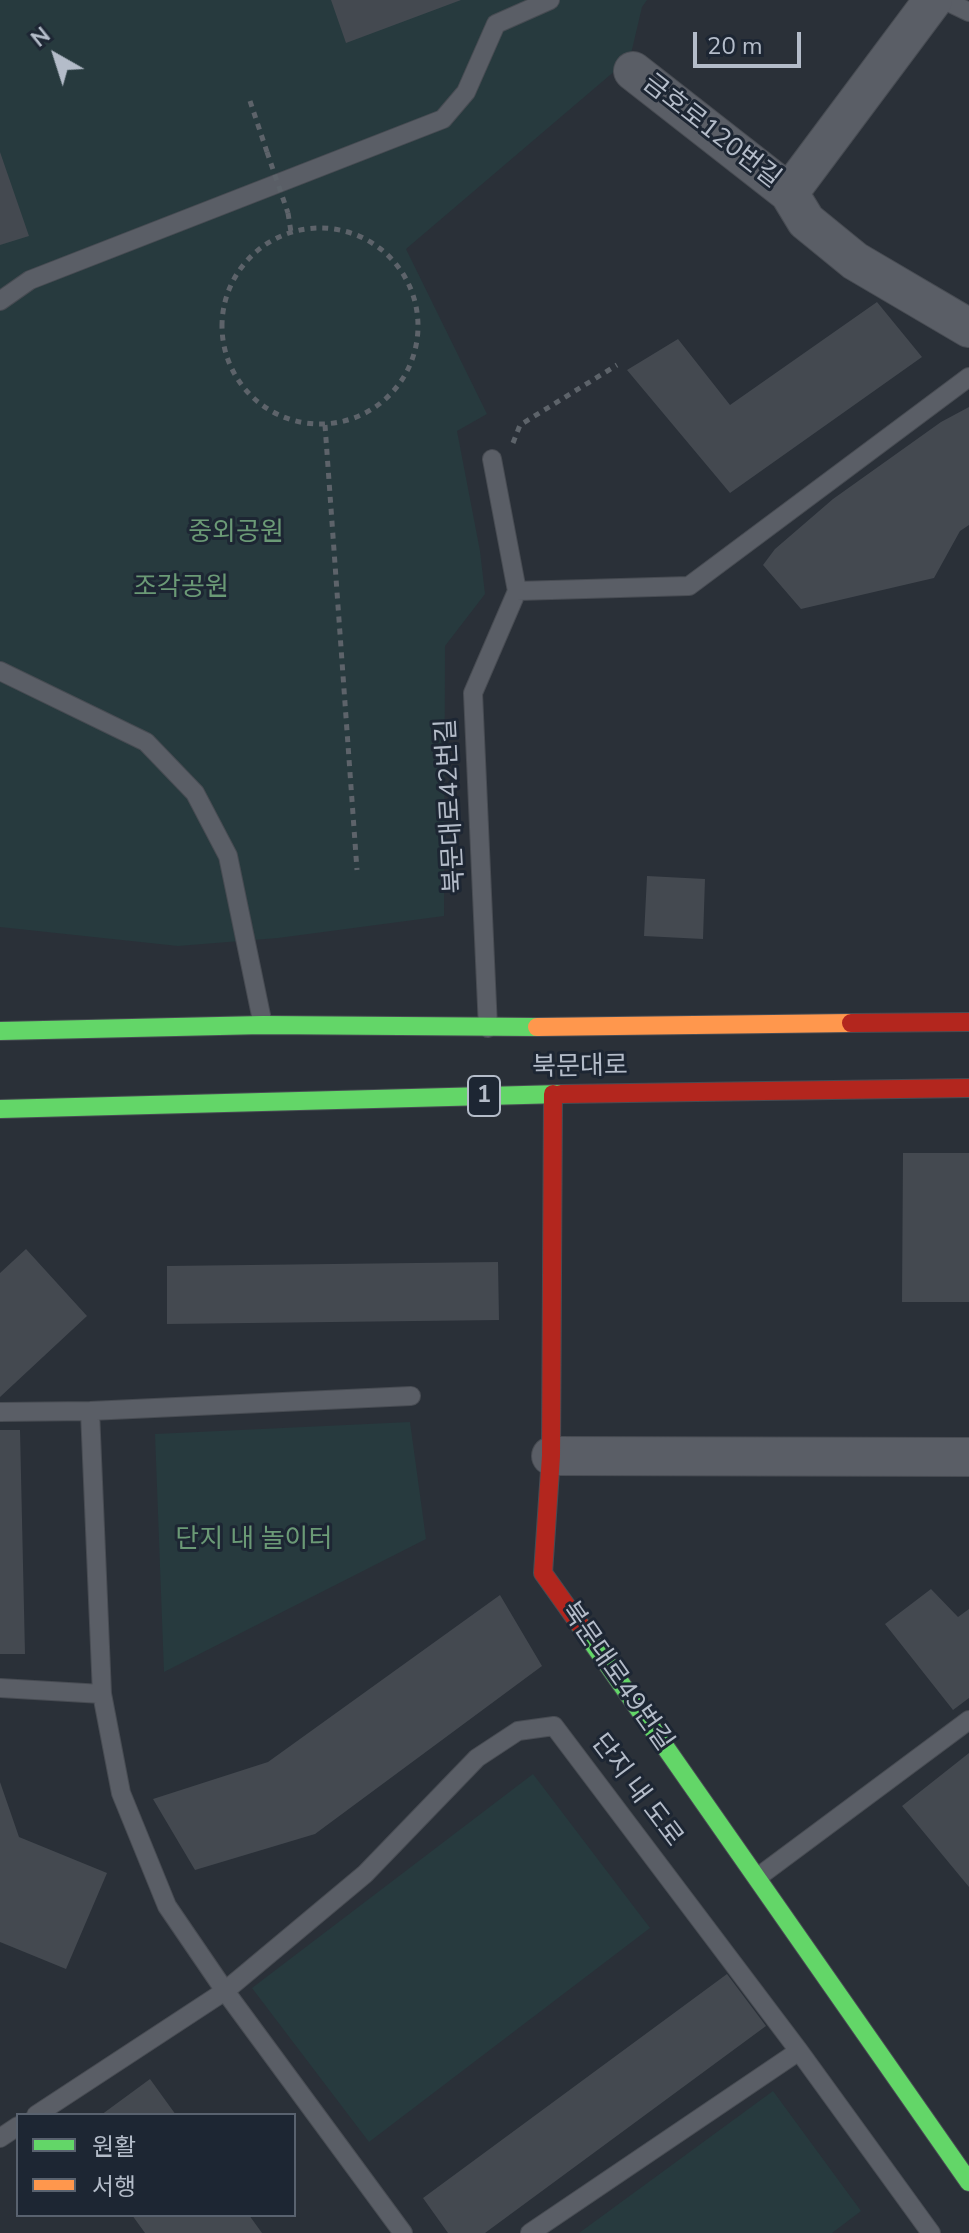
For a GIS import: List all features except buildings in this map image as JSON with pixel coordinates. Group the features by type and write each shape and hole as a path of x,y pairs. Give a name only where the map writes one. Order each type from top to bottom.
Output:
{"main road":[{"name":"북문대로","path":"0,1031 263,1025 488,1028 969,1022"},
{"name":"북문대로","path":"0,1109 553,1094 969,1088"},
{"name":"북문대로49번길","path":"553,1094 551,1456 543,1573 966,2171"}],"street":[{"name":"금호로120번길","path":"789,193 933,0"},
{"name":"금호로120번길","path":"633,71 789,193 806,221 855,261 969,328"},
{"path":"551,1456 969,1457"}],"lane":[{"path":"0,301 30,280 443,119 466,92 496,24 550,0"},
{"path":"944,0 969,12"},
{"path":"492,459 517,591 689,586 969,377"},
{"name":"북문대로42번길","path":"488,1028 473,693 517,591"},
{"path":"0,671 146,742 195,793 228,856 263,1025"},
{"path":"0,1412 90,1411 411,1396"},
{"path":"90,1411 102,1694 121,1793 167,1906 225,1991 403,2233"},
{"path":"0,1688 102,1694"},
{"path":"758,1877 969,1720"},
{"name":"단지 내 도로","path":"225,1991 365,1874 477,1758 518,1731 554,1726 799,2051 931,2233"},
{"path":"39,2113 225,1991"},
{"path":"530,2233 799,2051"}],"path":[{"path":"250,101 288,213 291,232"},
{"path":"324,227 357,234 367,240 385,252 406,278 417,309 417,343 406,374 384,400 356,418 325,424 293,421 265,408 242,387 226,359 221,327 225,296 240,268 262,245 291,232 324,227"},
{"path":"492,459 508,453 520,425 617,365"},
{"path":"325,424 357,870"}],"green space":[{"name":"중외공원","path":"0,0 647,0 642,7 630,58 406,249 487,414 457,431 485,594 445,646 444,916 278,938 178,946 0,927"},
{"name":"단지 내 놀이터","path":"410,1422 426,1539 164,1672 155,1434"},
{"path":"533,1774 650,1928 369,2142 252,1988"},
{"path":"773,2091 861,2211 832,2233 579,2233"}],"traffic: fast":[{"path":"0,1031 263,1025 537,1027"},
{"path":"0,1109 561,1094"},
{"path":"580,1625 969,2182"}],"traffic: slow":[{"path":"537,1027 851,1023"}],"traffic: jam":[{"path":"851,1023 969,1022"},
{"path":"561,1094 969,1088"},
{"path":"553,1094 551,1456 543,1573 580,1625"}],"park label":[{"name":"조각공원","path":"181,589"}]}
